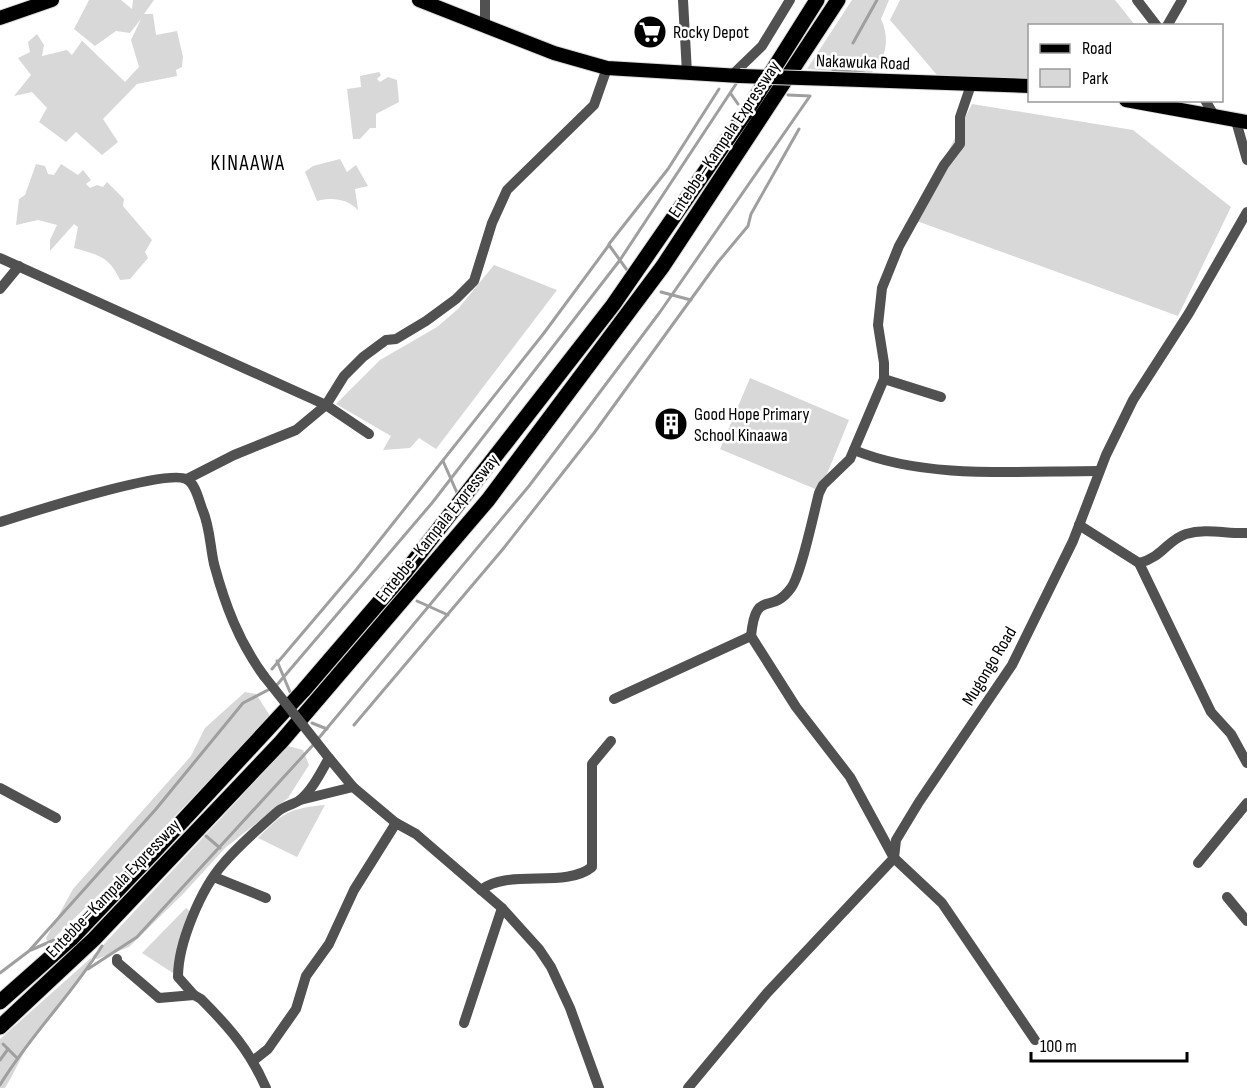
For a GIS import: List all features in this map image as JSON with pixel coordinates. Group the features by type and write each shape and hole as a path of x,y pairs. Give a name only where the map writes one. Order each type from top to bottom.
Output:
{"highway":[{"name":"Entebbe–Kampala Expressway","path":"0,1002 71,939 151,855 303,691 406,571 613,305 741,121 817,0"},
{"name":"Entebbe–Kampala Expressway","path":"0,1027 94,939 281,742 488,500 663,266 838,0"}],"main road":[{"path":"0,18 52,0"},
{"name":"Nakawuka Road","path":"419,0 554,53 607,68 894,83 972,82 1028,86"},
{"path":"1138,102 1241,122"}],"street":[{"path":"485,0 485,25"},
{"path":"683,0 687,73"},
{"path":"736,76 762,46 790,0"},
{"path":"1137,0 1155,24"},
{"path":"1168,24 1182,0"},
{"path":"0,522 140,483 177,477 188,479 234,455 288,435 326,405 344,376 363,357 386,340 396,339 426,321 456,299 474,281 492,223 507,190 594,105 607,68"},
{"path":"972,82 960,117 960,144 934,182 898,246 882,288 878,325 884,379 847,464 823,485 819,493 794,585 782,599 761,605 753,613 751,636 796,707 850,777 894,858 942,903 1035,1040"},
{"path":"1205,102 1214,115"},
{"path":"1241,122 1247,160"},
{"name":"Mugongo Road","path":"688,1088 767,993 894,858 896,840 919,802 1012,665 1079,525 1100,471 1133,400 1189,313 1247,212"},
{"path":"0,258 326,405 369,434"},
{"path":"0,289 20,266"},
{"path":"884,379 941,397"},
{"path":"854,450 872,458 926,467 998,471 1100,471"},
{"path":"188,479 193,485 208,522 214,562 225,601 248,654 352,787 396,823 416,834 502,908 551,967 584,1043 599,1088"},
{"path":"1079,525 1139,563 1211,712 1231,734 1247,763"},
{"path":"1139,563 1155,558 1174,540 1186,534 1247,533"},
{"path":"614,699 751,636"},
{"path":"481,890 491,884 562,876 587,871 592,867 592,764 611,741"},
{"path":"300,800 318,780 329,758"},
{"path":"266,1088 254,1060 233,1031 178,977 184,941 214,877 224,863 279,810 300,800 352,787"},
{"path":"1,792 56,818"},
{"path":"1198,863 1247,803"},
{"path":"254,1060 268,1049 296,1009 306,976 328,944 354,890 396,823"},
{"path":"214,877 266,898"},
{"path":"1227,897 1247,921"},
{"path":"464,1023 502,908"},
{"path":"117,958 117,962 159,998 194,995"}],"green space":[{"path":"89,0 121,0 132,9 133,0 154,0 144,14 153,14 156,35 177,31 183,57 182,67 176,70 177,76 137,84 103,119 118,142 102,155 76,132 66,142 39,122 47,108 32,92 14,96 31,75 18,58 30,52 28,42 37,34 44,45 42,56 67,50 72,55 82,41 74,33 125,82 139,67 131,40 141,19 130,33 116,31 95,46 74,29"},
{"path":"852,0 889,0 881,19 886,41 880,62 870,74 807,69"},
{"path":"900,0 1115,0 1134,24 1028,24 1028,82 937,75 890,20"},
{"path":"379,72 381,75 377,79 380,82 388,77 397,80 399,102 376,114 376,128 370,128 360,139 353,139 347,89 361,87 360,76"},
{"path":"972,104 1133,130 1231,207 1178,316 914,220"},
{"path":"340,159 347,172 356,165 368,186 355,189 358,210 349,203 339,200 317,201 305,172 313,166"},
{"path":"36,164 45,166 48,174 54,175 61,164 78,175 83,170 91,180 86,184 90,188 97,185 103,187 107,182 124,199 123,206 152,240 145,252 148,258 130,279 120,280 107,261 74,248 78,227 74,224 50,251 50,240 57,225 38,220 16,225 19,199 25,195"},
{"path":"494,265 557,290 436,449 419,438 410,448 383,450 391,436 336,404 380,360 437,327 458,309"},
{"path":"750,378 849,420 820,491 720,449"},
{"path":"245,692 256,694 270,716 122,872 48,944 46,938 73,889 191,756 205,728"},
{"path":"288,746 303,750 309,765 288,798 225,848 184,893 129,947 97,959 92,957"},
{"path":"325,805 297,857 258,838 287,813"},
{"path":"186,908 192,913 173,973 142,953"},
{"path":"92,957 81,979 30,1042 5,1088 0,1088 0,1039"}],"waterway":[{"path":"853,43 877,0"},
{"path":"833,70 864,73"},
{"path":"276,686 432,503 620,260 736,84"},
{"path":"609,244 668,169 719,89"},
{"path":"731,94 738,104"},
{"path":"318,739 529,486 660,312 810,96 788,95"},
{"path":"354,725 503,549 594,433 718,262 748,226 751,214 799,129"},
{"path":"272,669 356,570 544,333 609,245 627,270"},
{"path":"661,292 691,300"},
{"path":"443,461 458,495"},
{"path":"417,601 448,615"},
{"path":"277,661 290,692"},
{"path":"0,973 29,951 156,809 243,703 270,689"},
{"path":"312,723 327,729"},
{"path":"88,969 137,937 314,744"},
{"path":"206,836 220,848"},
{"path":"31,950 54,940"},
{"path":"0,1085 24,1049 78,981 102,946"},
{"path":"3,1044 16,1057"},
{"path":"0,1060 8,1049"}],"place":[{"name":"Rocky Depot","path":"650,32"},
{"name":"Good Hope Primary School Kinaawa","path":"671,424"}],"district":[{"name":"KINAAWA","path":"248,163"}]}
